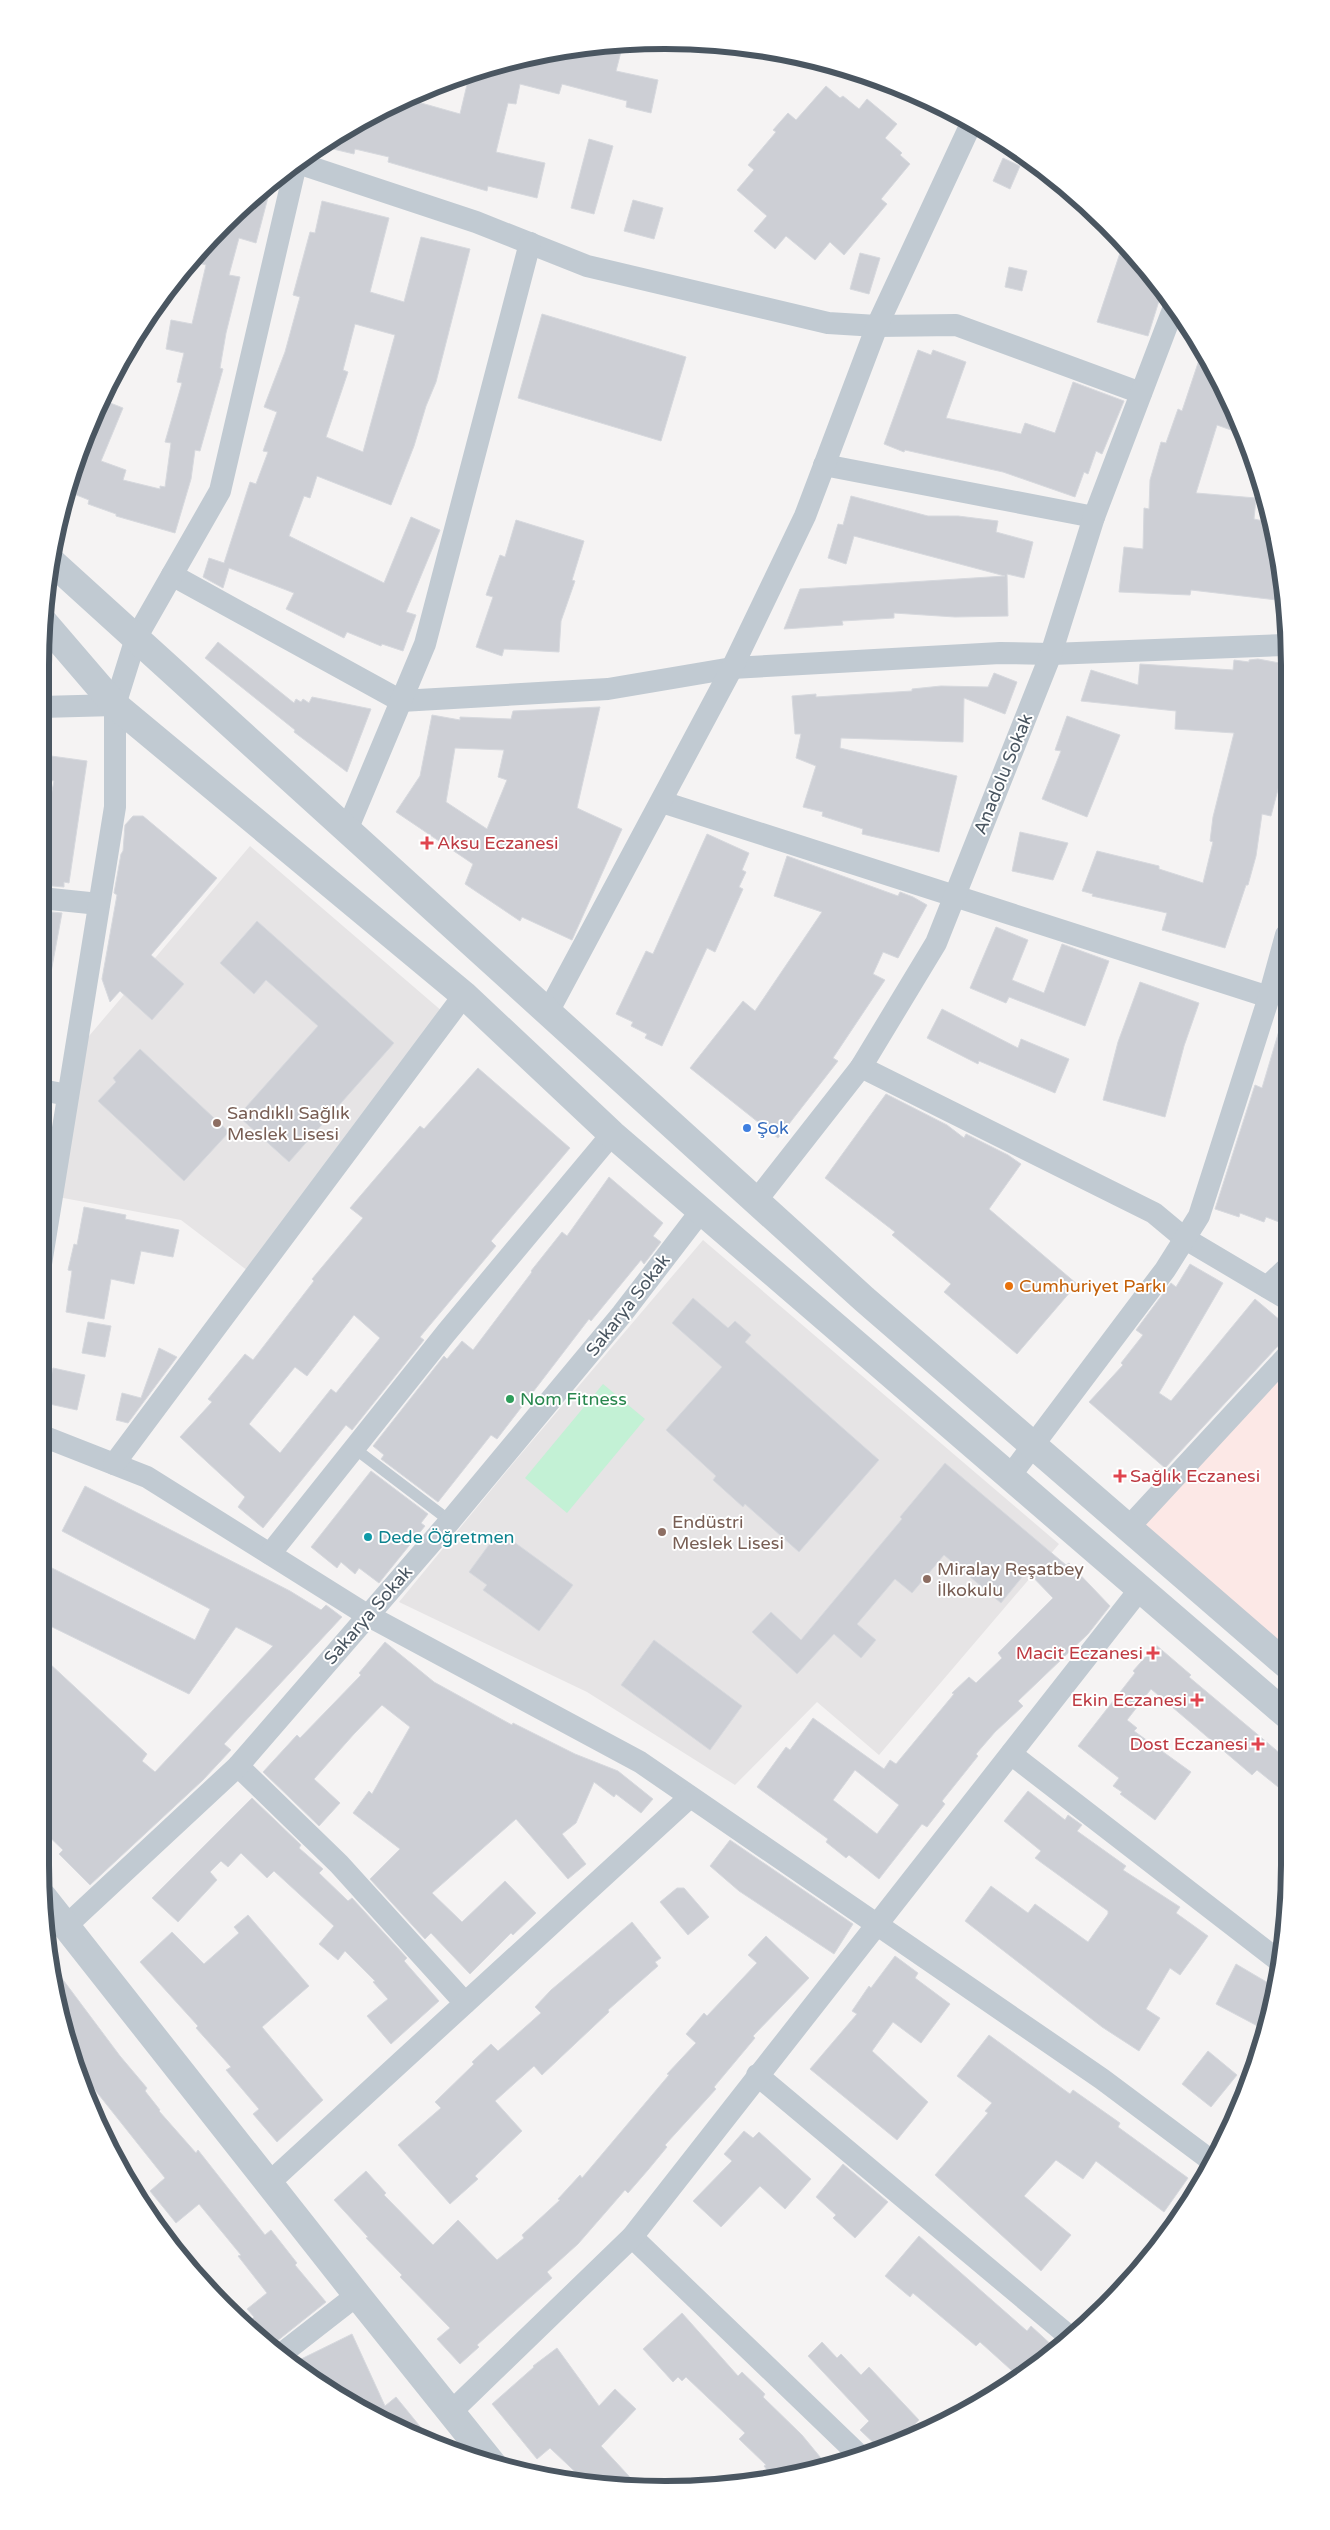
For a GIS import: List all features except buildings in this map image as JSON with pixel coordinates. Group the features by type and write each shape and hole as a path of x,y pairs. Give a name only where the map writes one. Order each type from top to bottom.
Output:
{"street":[{"path":"548,1012 732,668 805,516 877,326 969,129"},
{"path":"304,166 476,222 587,266 828,323 877,326 956,325 1141,393"},
{"path":"49,1214 115,807 115,705 136,638 220,491 295,173"},
{"path":"347,830 425,644 530,243"},
{"name":"Anadolu Sokak","path":"756,1201 861,1068 936,943 1051,654 1094,517 1171,315"},
{"path":"824,465 1094,517"},
{"path":"57,567 864,1299 1281,1660"},
{"path":"172,575 401,701 608,689 732,668 1000,653 1051,654 1281,645"},
{"path":"50,629 115,705 464,995 612,1134 1281,1710"},
{"path":"49,707 115,705"},
{"path":"662,802 1269,997"},
{"path":"49,899 99,904"},
{"path":"1010,1476 1165,1270 1199,1216 1269,997 1281,953"},
{"path":"114,1464 464,995"},
{"path":"861,1068 1154,1213 1184,1238 1281,1295"},
{"path":"49,1091 68,1095"},
{"path":"270,1554 446,1333 612,1134"},
{"name":"Sakarya Sokak","path":"66,1926 238,1766 450,1521 622,1314 702,1211"},
{"path":"1267,1287 1281,1274"},
{"path":"1128,1528 1281,1362"},
{"path":"49,1439 147,1477 367,1615 640,1762 1102,2079 1207,2158"},
{"path":"451,2412 632,2237 757,2075 1140,1589"},
{"path":"1010,1754 1274,1956"},
{"path":"238,1766 339,1864 465,2003"},
{"path":"270,2182 690,1796"},
{"path":"50,1906 484,2454"},
{"path":"757,2075 1065,2333"},
{"path":"632,2237 855,2451"},
{"path":"286,2350 357,2295"}],"lane":[{"path":"354,1448 450,1521"}],"shaded area":[{"name":"Sandıklı Sağlık Meslek Lisesi","path":"250,846 450,1018 248,1271 181,1220 58,1197 78,1049"},
{"name":"Endüstri Meslek Lisesi","path":"703,1240 1059,1544 879,1755 817,1702 735,1785 587,1692 399,1602 515,1461"},
{"path":"1281,1362 1281,1660 1128,1528"}],"green space":[{"path":"603,1384 645,1419 567,1513 525,1478"}],"place":[{"name":"Aksu Eczanesi","path":"427,843"},
{"name":"Sandıklı Sağlık Meslek Lisesi","path":"217,1123"},
{"name":"Şok","path":"747,1128"},
{"name":"Cumhuriyet Parkı","path":"1009,1286"},
{"name":"Nom Fitness","path":"510,1399"},
{"name":"Sağlık Eczanesi","path":"1120,1476"},
{"name":"Endüstri Meslek Lisesi","path":"662,1532"},
{"name":"Dede Öğretmen","path":"368,1537"},
{"name":"Miralay Reşatbey İlkokulu","path":"927,1579"},
{"name":"Macit Eczanesi","path":"1153,1653"},
{"name":"Ekin Eczanesi","path":"1197,1700"},
{"name":"Dost Eczanesi","path":"1258,1744"}]}
